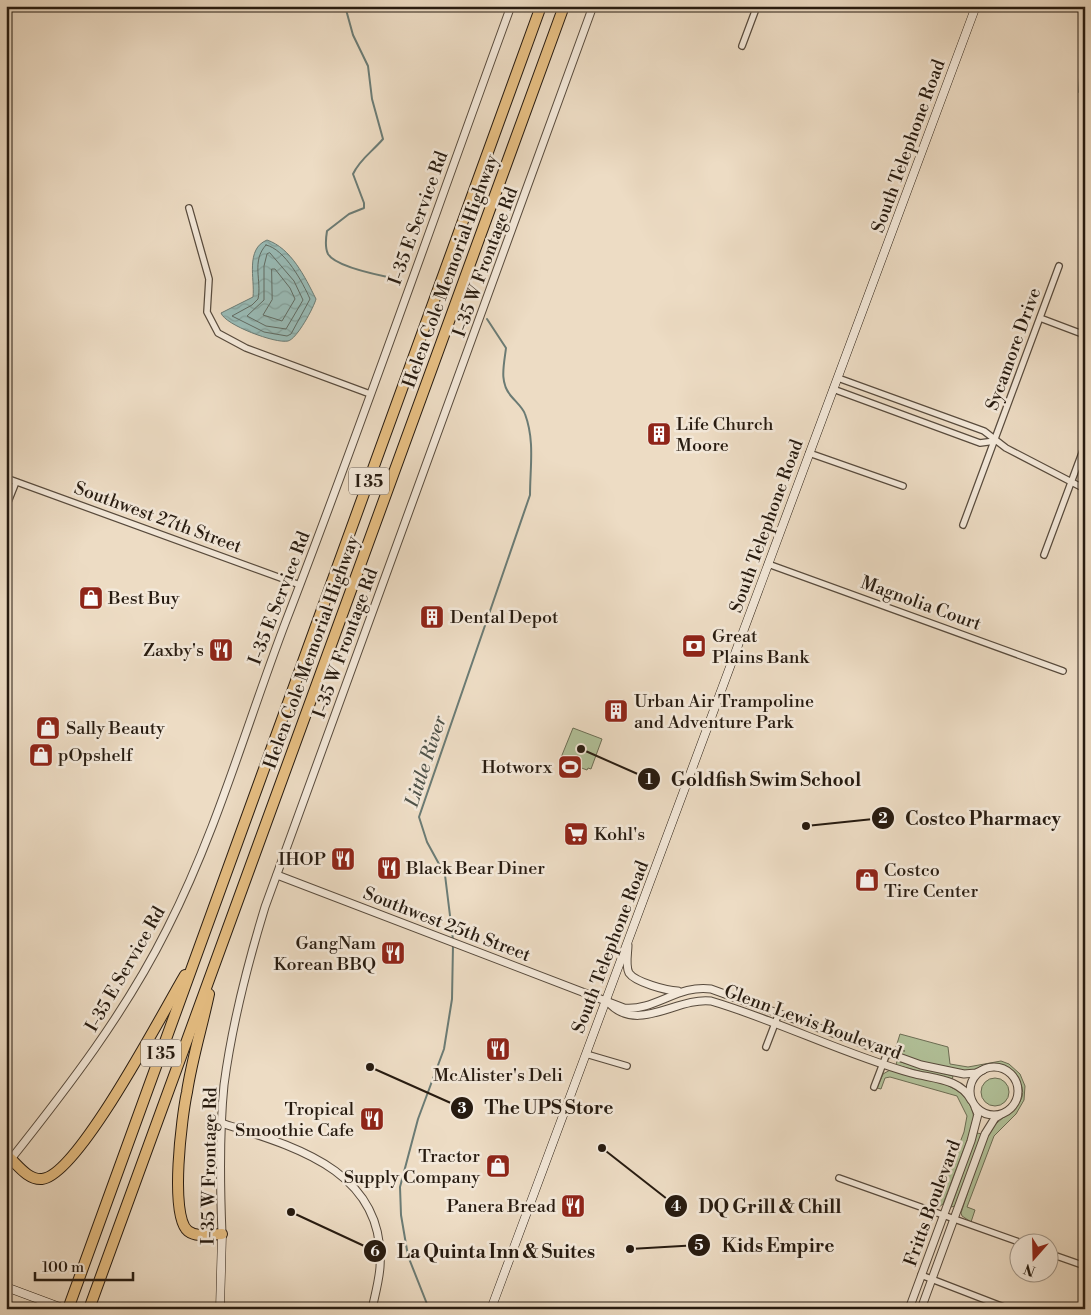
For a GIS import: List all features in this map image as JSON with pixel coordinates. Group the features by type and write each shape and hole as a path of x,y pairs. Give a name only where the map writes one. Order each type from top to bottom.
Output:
{"highway":[{"name":"Helen Cole Memorial Highway","path":"67,1309 542,6"},
{"name":"Helen Cole Memorial Highway","path":"89,1309 564,6"},
{"path":"8,1162 37,1179 52,1176 63,1166 108,1108 197,955"},
{"path":"215,961 186,1098 180,1149 179,1204 182,1222 189,1232 201,1235 222,1234"}],"main road":[{"name":"South Telephone Road","path":"491,1309 976,6"},
{"name":"I-35 W Frontage Rd","path":"220,1309 222,1234"},
{"path":"6,1287 67,1309"}],"street":[{"name":"I-35 E Service Rd","path":"8,1162 97,1049 137,985 165,933 199,859 511,6"},
{"name":"I-35 W Frontage Rd","path":"222,1234 221,1123 224,1086 238,1000 254,941 593,6"},
{"path":"742,46 758,6"},
{"path":"188,208 209,280 207,312 218,334 246,348 370,394"},
{"name":"Sycamore Drive","path":"963,525 1059,266"},
{"path":"1040,318 1085,335"},
{"path":"838,378 984,431 995,441 1085,489"},
{"path":"833,389 980,443 995,441"},
{"path":"1044,555 1085,445"},
{"path":"809,453 903,486"},
{"name":"Southwest 27th Street","path":"6,478 300,585"},
{"path":"6,507 16,482"},
{"name":"Magnolia Court","path":"768,564 1064,671"},
{"name":"Southwest 25th Street","path":"277,875 606,1000"},
{"name":"Glenn Lewis Boulevard","path":"628,942 627,964 629,973 638,980 672,991 694,988 711,989 921,1065 971,1074 983,1070"},
{"name":"Glenn Lewis Boulevard","path":"606,1000 624,1008 634,1008 683,990"},
{"name":"Glenn Lewis Boulevard","path":"606,1000 615,1010 641,1016 693,1001 710,1002 911,1073 953,1083 965,1090 973,1103"},
{"path":"766,1047 778,1013"},
{"path":"874,1087 887,1053"},
{"path":"586,1054 627,1066"},
{"path":"999,1068 1006,1071 1017,1083 1017,1099 1007,1112 1000,1115 984,1114 973,1103 969,1094 972,1081 983,1070 999,1068"},
{"name":"Fritts Boulevard","path":"909,1309 942,1215 971,1141 978,1114 973,1103"},
{"name":"Fritts Boulevard","path":"921,1309 985,1134 994,1118 1000,1115"},
{"path":"221,1123 313,1157 339,1171 356,1188 373,1218 379,1245 380,1268 372,1309"},
{"path":"839,1178 1008,1238"},
{"path":"1058,1257 1085,1266"},
{"path":"921,1275 1010,1309"}],"green space":[{"path":"573,728 602,739 591,769 588,768 587,770 560,760"},
{"path":"900,1034 948,1047 950,1064 968,1067 1001,1061 1009,1064 1020,1074 1025,1086 1024,1100 1016,1114 994,1136 967,1207 975,1210 971,1222 962,1216 961,1213 985,1143 993,1127 1019,1103 1022,1096 1022,1088 1014,1074 999,1066 990,1066 975,1071 957,1071 899,1054 900,1051 905,1051 902,1050 900,1044 899,1048 896,1047"},
{"path":"897,1061 953,1076 952,1080 896,1065"},
{"path":"890,1070 955,1089 965,1097 971,1108 974,1122 943,1204 939,1207 929,1205 931,1197 938,1199 964,1132 967,1116 957,1096 890,1077 885,1078 881,1089 877,1088 883,1074"},
{"path":"995,1078 1005,1082 1009,1092 1005,1102 995,1106 985,1102 981,1092 985,1082"},
{"path":"977,1133 982,1134 955,1206 951,1207"}],"water":[{"path":"267,240 276,244 290,256 316,299 309,315 296,335 288,341 273,340 252,333 231,323 221,313 253,297 253,257 260,244"}],"waterway":[{"name":"Little River","path":"345,6 353,35 368,66 372,99 383,139 363,160 353,174 364,203 364,208 349,214 327,231 326,249 328,254 341,264 403,280"},
{"path":"1079,92 1085,7"},
{"name":"Little River","path":"453,940 445,875 427,842 419,817 530,495 531,454 528,424 521,407 507,391 503,373 506,348 487,319"},
{"name":"Little River","path":"429,1309 408,1256 401,1215 400,1187 418,1119 444,1049 452,999 453,945"}],"place":[{"name":"Life Church Moore","path":"659,434"},
{"name":"Best Buy","path":"91,598"},
{"name":"Dental Depot","path":"432,617"},
{"name":"Great Plains Bank","path":"694,646"},
{"name":"Zaxby's","path":"221,650"},
{"name":"Urban Air Trampoline and Adventure Park","path":"616,711"},
{"name":"Sally Beauty","path":"48,728"},
{"name":"Goldfish Swim School","path":"581,749"},
{"name":"pOpshelf","path":"41,755"},
{"name":"Hotworx","path":"570,767"},
{"name":"Costco Pharmacy","path":"806,826"},
{"name":"Kohl's","path":"576,834"},
{"name":"IHOP","path":"343,859"},
{"name":"Black Bear Diner","path":"389,868"},
{"name":"Costco Tire Center","path":"867,880"},
{"name":"GangNam Korean BBQ","path":"393,953"},
{"name":"McAlister's Deli","path":"498,1049"},
{"name":"The UPS Store","path":"370,1067"},
{"name":"Tropical Smoothie Cafe","path":"372,1119"},
{"name":"DQ Grill & Chill","path":"602,1148"},
{"name":"Tractor Supply Company","path":"498,1166"},
{"name":"Panera Bread","path":"573,1206"},
{"name":"La Quinta Inn & Suites","path":"291,1212"},
{"name":"Kids Empire","path":"630,1249"}]}
